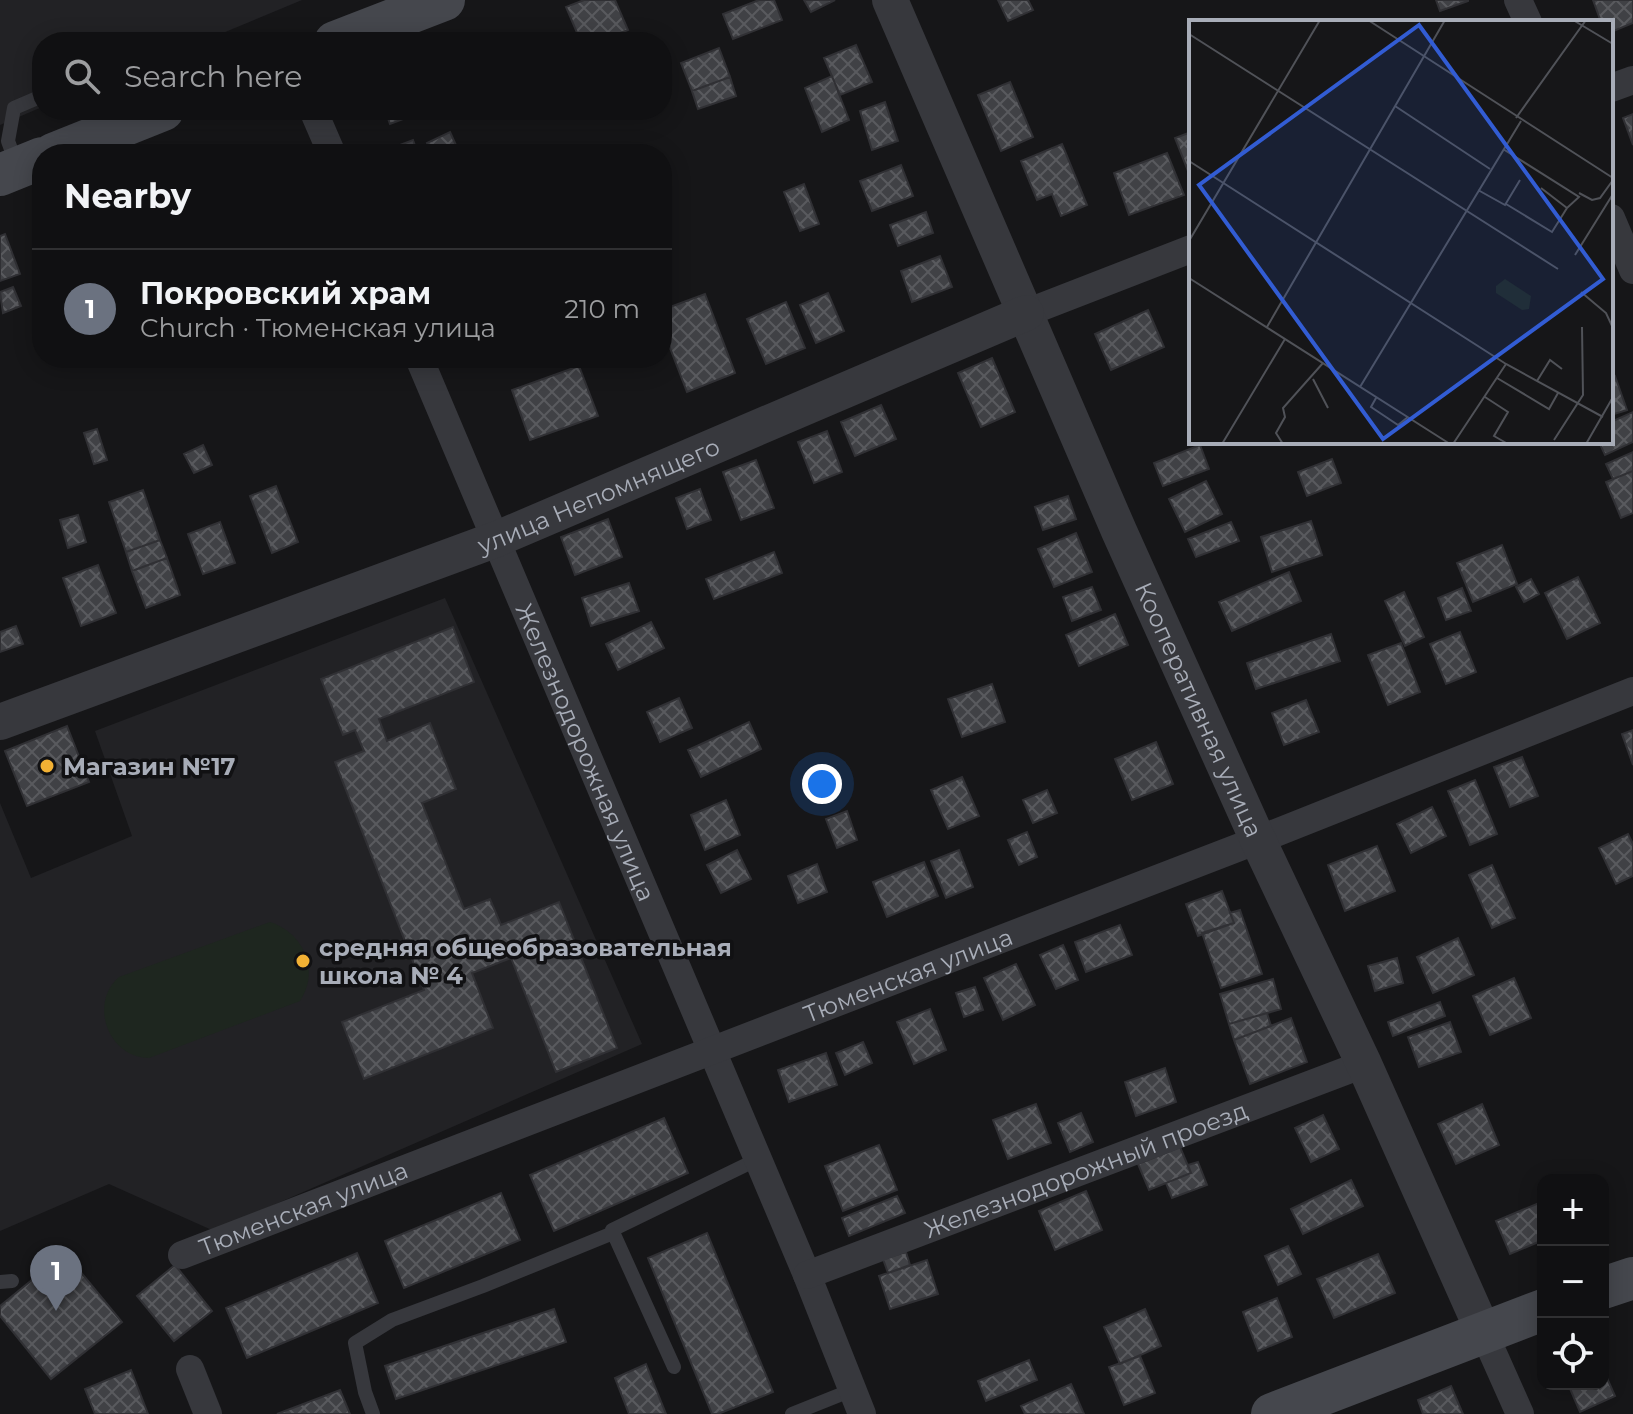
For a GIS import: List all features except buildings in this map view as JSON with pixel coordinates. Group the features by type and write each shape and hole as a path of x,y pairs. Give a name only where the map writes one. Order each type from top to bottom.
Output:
{"main road":[{"path":"361,32 444,0"},
{"path":"78,144 138,120"},
{"path":"1609,1286 1633,1278"},
{"path":"1272,1414 1537,1312"}],"street":[{"name":"Кооперативная улица","path":"890,0 1119,531 1258,840 1364,1064 1520,1414"},
{"path":"1518,0 1527,20"},
{"path":"1613,87 1633,80"},
{"path":"317,120 328,144"},
{"path":"1613,223 1633,270"},
{"name":"улица Непомнящего","path":"0,722 497,539 1026,313 1189,250"},
{"name":"Железнодорожная улица","path":"423,368 807,1275 857,1402"},
{"name":"Тюменская улица","path":"182,1255 1258,840 1633,691"},
{"name":"Железнодорожный проезд","path":"807,1275 1364,1064"},
{"path":"190,1369 208,1414"}],"lane":[{"path":"28,164 8,141 14,108 32,100"},
{"path":"674,1367 612,1230 758,1159"},
{"path":"373,1414 355,1343 392,1320 613,1233"},
{"path":"792,1414 857,1402"}],"shaded area":[{"path":"0,0 302,0 225,32 32,32 32,111 0,125"},
{"name":"средняя общеобразовательная школа № 4","path":"445,598 642,1044 214,1231 109,1184 0,1231 0,803 31,878 132,836 95,731"},
{"path":"270,922 292,935 305,954 309,978 300,1001 149,1058 135,1056 114,1039 107,1028 105,1001 119,977"}],"place":[{"name":"Магазин №17","path":"47,766"},
{"name":"средняя общеобразовательная школа № 4","path":"303,961"},
{"name":"Покровский храм","path":"56,1311"}]}
